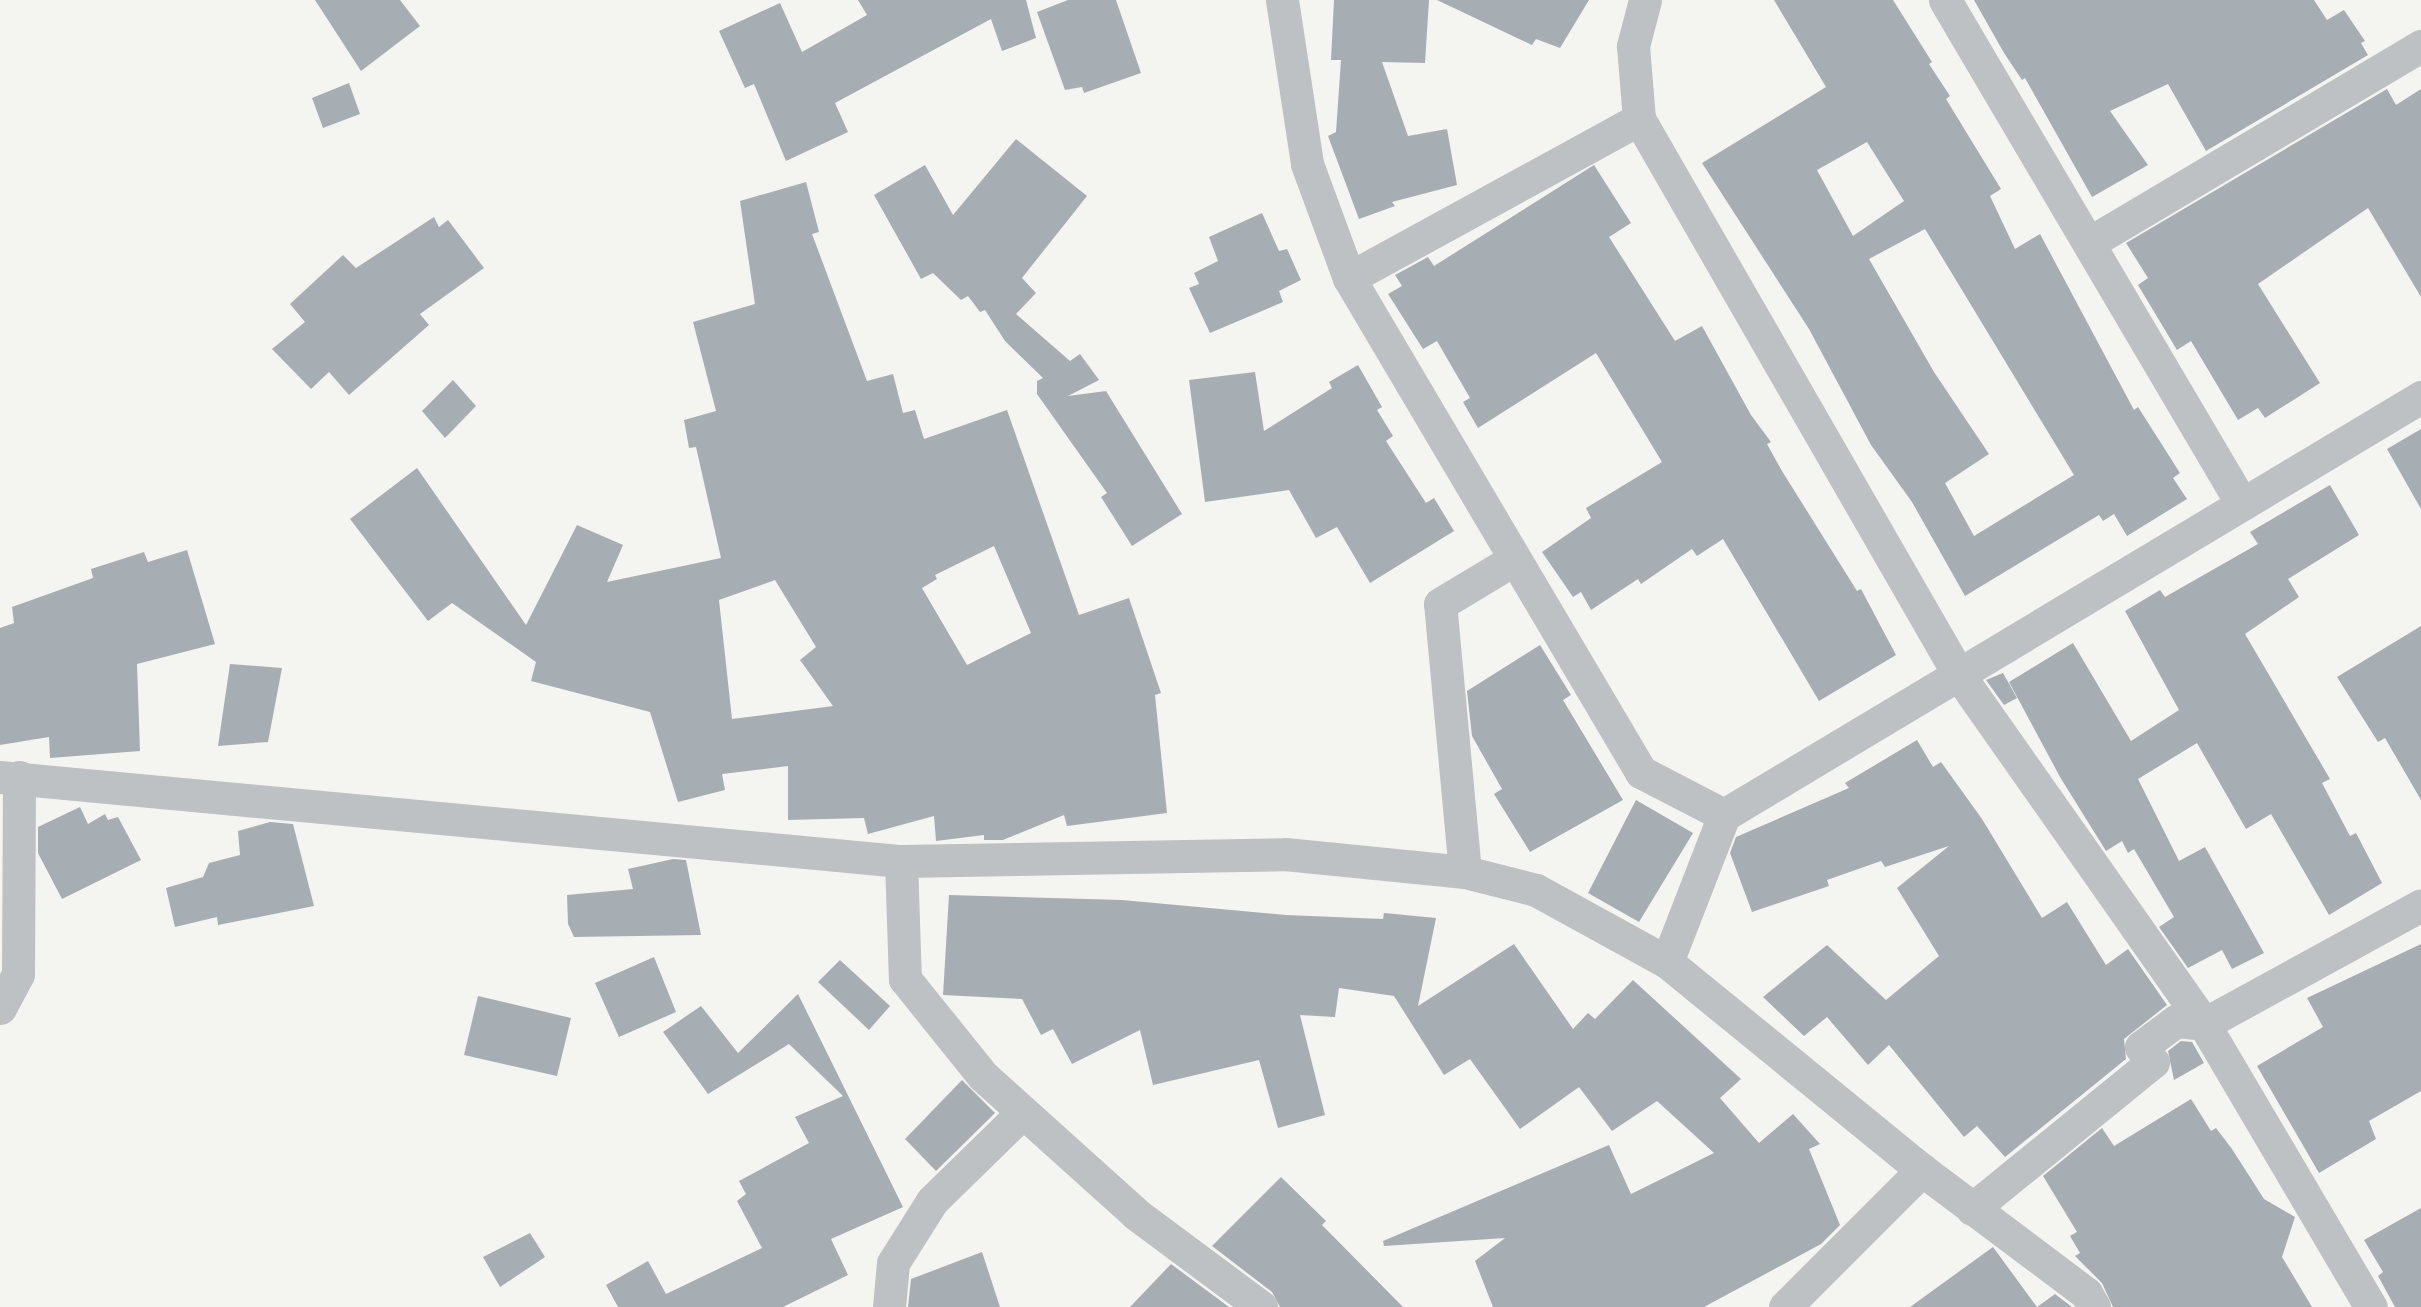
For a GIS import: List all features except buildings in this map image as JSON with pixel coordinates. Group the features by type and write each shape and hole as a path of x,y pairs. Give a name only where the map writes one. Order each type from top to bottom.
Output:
{"street":[{"path":"1282,0 1307,164 1349,278 1641,772 1724,815"},
{"path":"1645,0 1633,46 1639,119 1959,675 2204,1024 2371,1307"},
{"path":"1945,0 2242,504"},
{"path":"2089,243 2421,46"},
{"path":"1349,278 1639,119"},
{"path":"1667,962 1724,815 2421,397"},
{"path":"1465,872 1440,604 1515,559"},
{"path":"0,1008 18,974 10,777 901,861 1284,854 1465,872 1536,890 1667,962 1922,1170 2086,1293 2094,1307"},
{"path":"901,861 905,979 983,1076 1021,1114 1081,1160 1136,1214 1261,1307"},
{"path":"1972,1209 2153,1062 2141,1047 2176,1021 2204,1024 2421,906"},
{"path":"889,1307 893,1263 932,1201 1021,1114"},
{"path":"1785,1307 1922,1170"}]}
